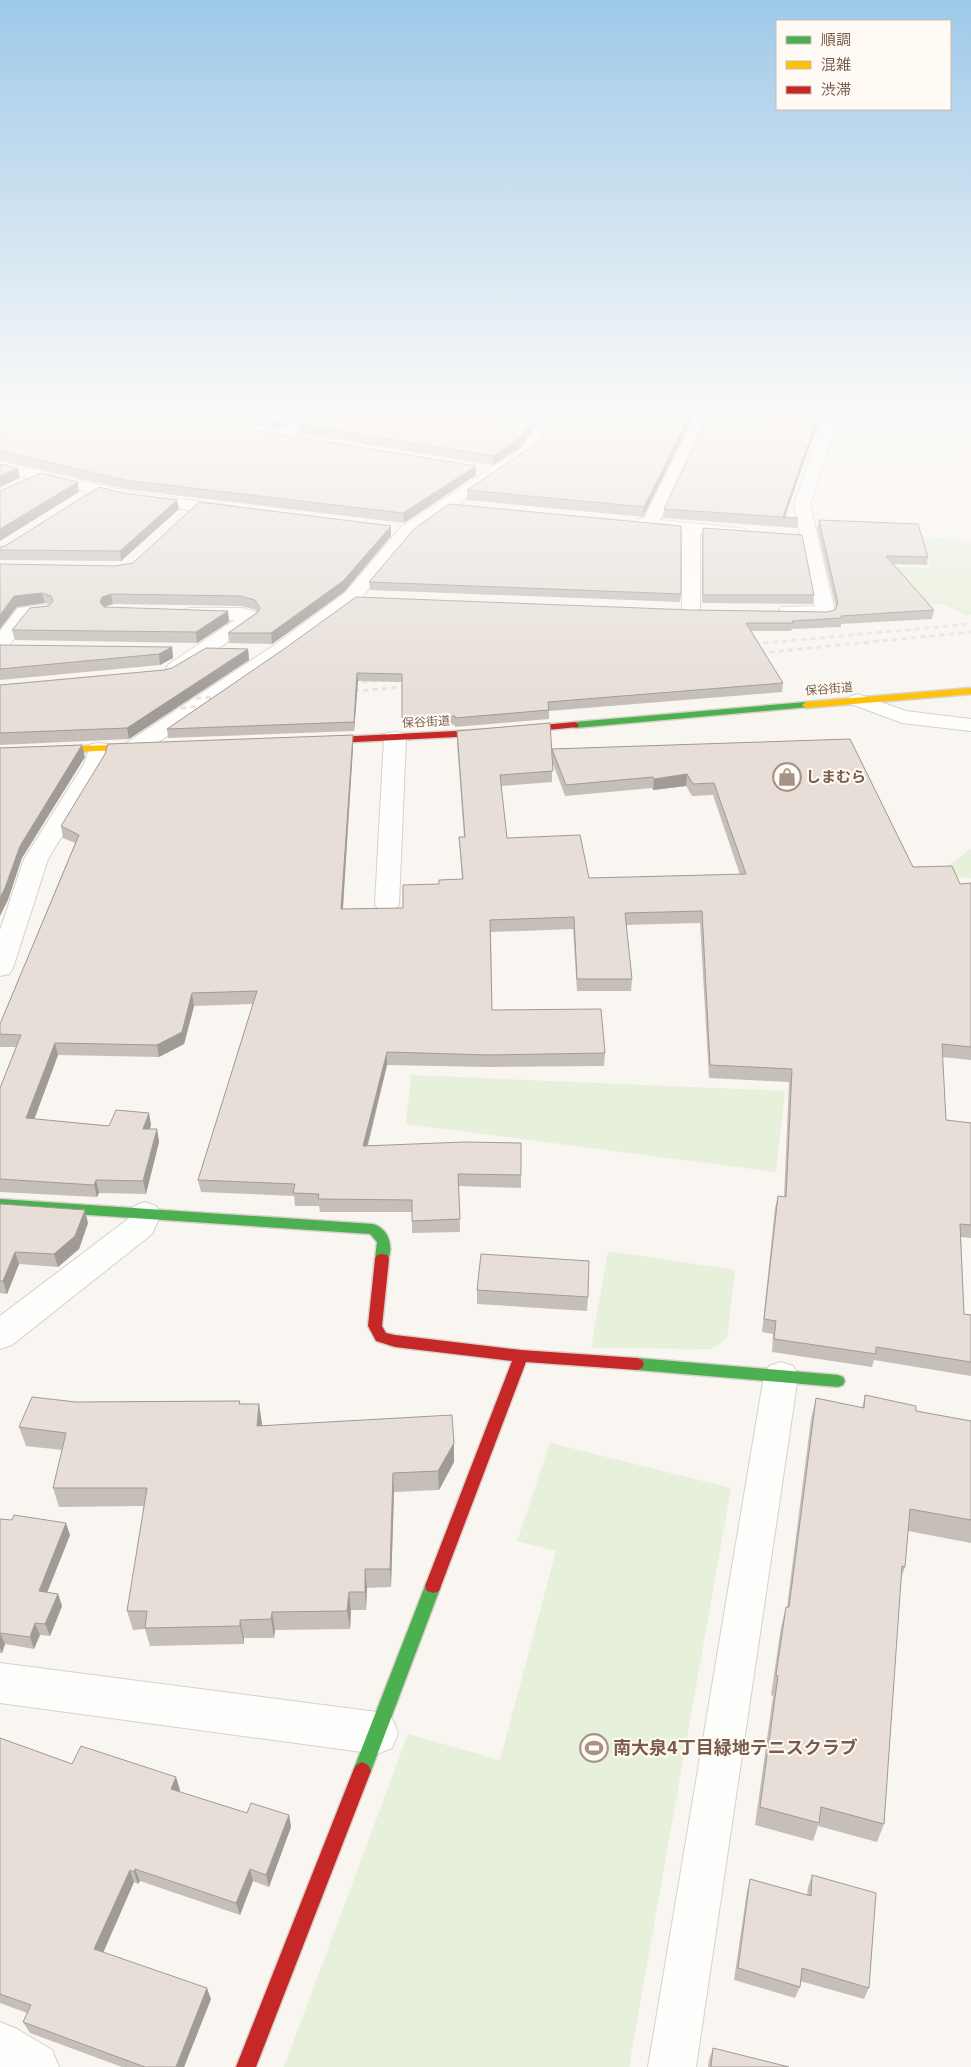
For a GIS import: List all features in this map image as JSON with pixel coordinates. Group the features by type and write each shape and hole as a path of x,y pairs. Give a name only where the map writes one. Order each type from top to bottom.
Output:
{"street":[{"path":"182,518 194,507"},
{"path":"206,507 246,513"},
{"path":"0,752 146,747 193,707 360,598 407,531 443,507"},
{"path":"650,524 658,507"},
{"path":"768,611 826,612 800,536 802,507"},
{"path":"630,522 756,534"},
{"path":"691,528 691,610"},
{"path":"389,529 407,531"},
{"path":"671,610 710,610"},
{"path":"0,644 24,612 44,611"},
{"path":"158,674 173,670 249,620 249,616 172,613"},
{"path":"163,651 278,652"},
{"name":"保谷街道","path":"300,741 395,738 506,731 971,691"},
{"path":"858,700 902,717 971,725"},
{"path":"387,904 395,738"},
{"path":"0,968 36,859 95,764 99,749"},
{"path":"0,1204 373,1229 381,1234 384,1242 375,1326 381,1336 395,1341 521,1356 737,1370 838,1381"},
{"path":"0,1335 141,1226 145,1214"},
{"path":"246,2067 377,1733 521,1356"},
{"path":"672,2067 781,1376"},
{"path":"0,1683 377,1733"},
{"path":"0,2046 35,2067"}],"green space":[{"path":"922,536 971,541 971,615 966,615 942,604 849,606 828,564 930,568"},
{"path":"971,849 971,878 935,876 969,850"},
{"path":"411,1075 785,1091 776,1172 406,1124"},
{"path":"608,1251 735,1270 727,1339 711,1349 591,1348"},
{"name":"南大泉4丁目緑地テニスクラブ","path":"550,1443 731,1488 629,2067 284,2067 408,1734 500,1760 556,1551 517,1541"}],"building":[{"path":"0,507 36,507 0,529"},
{"path":"66,507 169,507 120,551 0,550 0,547 5,546"},
{"path":"193,507 243,507 391,526 343,581 271,633 228,633 257,613 260,608 255,600 240,596 111,594 102,597 100,602 104,607 228,611 196,632 12,630 30,608 49,606 53,601 51,596 42,593 14,596 0,615 0,564 115,566 133,563"},
{"path":"356,507 412,507 403,513"},
{"path":"444,507 485,507 681,526 681,594 369,582 414,529"},
{"path":"665,507 786,507 783,517 664,509"},
{"path":"819,520 918,524 928,557 886,556 934,610 841,616 842,618 792,621 793,623 746,623 783,683 548,702 549,710 455,718 455,716 402,718 402,674 357,673 354,722 167,729 356,597 692,610 827,612 835,610 838,603"},
{"path":"703,528 802,535 814,595 703,595"},
{"path":"0,645 172,647 159,654 0,669"},
{"path":"206,648 248,649 127,728 0,733 0,685 164,670 172,668"},
{"path":"550,723 553,771 500,775 507,838 580,835 589,878 746,874 714,783 693,784 687,774 654,779 653,777 566,785 552,749 850,739 913,867 952,866 960,884 971,883 971,1047 942,1044 946,1120 971,1123 971,1225 960,1224 964,1314 971,1315 971,1362 876,1347 876,1354 774,1339 776,1321 764,1319 778,1196 786,1197 792,1069 710,1065 702,911 625,913 632,979 577,979 574,917 490,920 492,1010 601,1009 605,1053 488,1055 387,1052 363,1146 464,1142 521,1143 521,1175 458,1174 460,1219 412,1221 412,1200 318,1199 319,1194 293,1193 295,1184 198,1180 257,991 192,993 182,1032 157,1045 55,1043 26,1118 109,1126 116,1110 149,1113 143,1129 157,1129 143,1181 96,1180 94,1185 0,1179 0,1088 21,1035 0,1034 0,1024 79,835 61,826 105,754 108,744 353,735 341,909 403,908 403,885 439,884 439,880 463,879 459,837 465,837 457,731"},
{"path":"82,745 20,846 0,898 0,748"},
{"path":"0,1204 85,1210 75,1236 54,1254 15,1252 3,1281 0,1281"},
{"path":"481,1254 589,1261 588,1297 477,1290"},
{"path":"865,1395 916,1406 916,1411 971,1421 971,1520 910,1509 905,1567 902,1566 884,1824 821,1807 819,1823 760,1807 778,1676 776,1675 786,1607 789,1607 816,1398 864,1408"},
{"path":"32,1397 76,1402 240,1401 239,1404 259,1404 257,1426 452,1415 454,1443 438,1471 393,1473 390,1569 365,1569 365,1592 349,1592 347,1611 272,1612 271,1619 240,1620 240,1626 145,1628 147,1611 127,1611 147,1488 53,1488 66,1433 19,1427"},
{"path":"14,1515 66,1523 39,1591 58,1594 45,1624 35,1623 30,1637 0,1633 0,1519 12,1520"},
{"path":"0,1738 72,1764 81,1746 176,1777 171,1789 247,1813 251,1803 289,1815 266,1875 250,1869 236,1903 135,1869 134,1872 130,1870 94,1949 207,1988 176,2067 145,2067 23,2022 31,2005 0,1994"},
{"path":"812,1875 876,1893 869,1988 802,1968 800,1987 738,1968 750,1879 811,1896"},
{"path":"713,2048 789,2067 711,2067"}],"railway":[{"path":"744,645 971,624"},
{"path":"750,654 971,632"},
{"path":"343,684 386,680"},
{"path":"344,692 416,686"},
{"path":"177,700 226,696"},
{"path":"162,710 214,705"}],"traffic: fast":[{"path":"575,725 806,705"},
{"path":"0,1204 373,1229 383,1238 382,1259"},
{"path":"637,1364 838,1381"},
{"path":"362,1771 433,1586"}],"traffic: slow":[{"path":"806,705 971,691"},
{"path":"0,752 143,747"}],"traffic: jam":[{"path":"316,741 496,732 575,725"},
{"path":"382,1259 375,1326 381,1337 395,1341 521,1356 637,1364"},
{"path":"433,1586 521,1356"},
{"path":"246,2067 362,1771"}],"place":[{"name":"しまむら","path":"787,777"},
{"name":"南大泉4丁目緑地テニスクラブ","path":"594,1748"}]}
